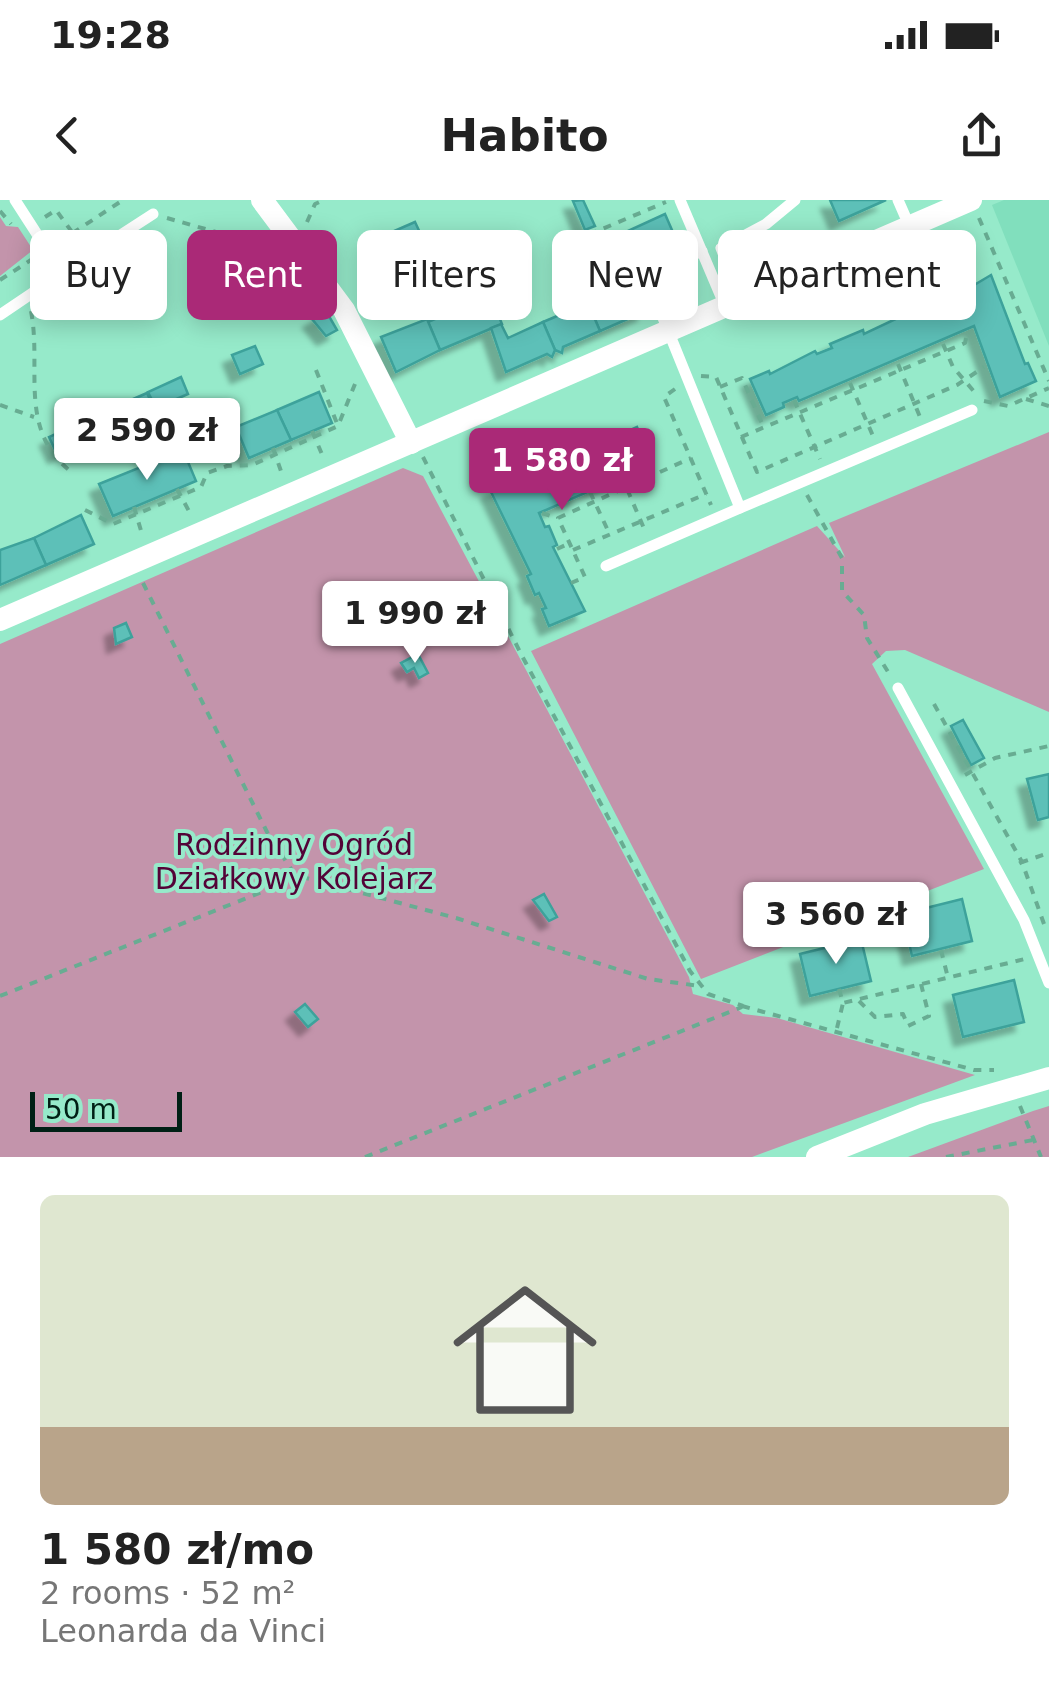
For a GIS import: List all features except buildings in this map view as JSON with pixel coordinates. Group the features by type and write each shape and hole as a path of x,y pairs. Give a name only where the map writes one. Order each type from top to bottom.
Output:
{"street":[{"path":"262,200 285,230"},
{"path":"918,230 974,208"},
{"path":"337,302 411,442"},
{"path":"0,620 138,556 718,309"},
{"path":"817,1157 925,1114 1049,1078"}],"lane":[{"path":"15,200 35,230"},
{"path":"755,230 795,200"},
{"path":"898,200 906,216"},
{"path":"677,204 718,277"},
{"path":"128,230 153,214"},
{"path":"698,253 702,251"},
{"path":"0,315 28,296"},
{"path":"666,320 740,508"},
{"path":"606,566 972,410"},
{"path":"898,688 1000,876 1049,982"}],"path":[{"path":"305,226 315,202 324,200"},
{"path":"600,230 659,203 677,204"},
{"path":"974,208 1049,381"},
{"path":"37,209 44,219 56,210 71,230"},
{"path":"153,214 212,230"},
{"path":"28,296 35,334 34,418 55,458 69,470"},
{"path":"741,437 965,342 967,334"},
{"path":"943,344 962,380 990,404 1008,406 1049,388"},
{"path":"693,363 699,378 708,374 716,377 758,472 984,367"},
{"path":"898,364 926,430"},
{"path":"316,370 338,426"},
{"path":"720,387 742,378 764,428"},
{"path":"338,426 357,379"},
{"path":"850,383 878,450"},
{"path":"678,388 664,396 717,518"},
{"path":"1026,398 1049,406"},
{"path":"794,400 826,473"},
{"path":"0,405 34,418"},
{"path":"85,510 113,524 178,492 201,487 208,473 226,466 252,465 274,450 338,426"},
{"path":"313,433 328,468"},
{"path":"411,442 421,452 521,654 700,986"},
{"path":"274,450 287,486"},
{"path":"542,513 558,518 691,458"},
{"path":"621,475 652,546"},
{"path":"802,483 842,558 842,591 864,614 867,638 898,688"},
{"path":"178,492 194,517"},
{"path":"590,492 610,534"},
{"path":"572,550 706,494"},
{"path":"134,506 143,524 138,556 266,832 295,875 456,918 648,979 700,986 743,1006 974,1070 1002,1070"},
{"path":"558,518 585,577 571,584"},
{"path":"556,549 570,543"},
{"path":"934,704 1022,862 1045,926"},
{"path":"949,784 995,758 1049,746"},
{"path":"1000,876 1022,862 1049,853"},
{"path":"0,996 262,892 295,875"},
{"path":"940,950 948,978"},
{"path":"843,1004 1039,954"},
{"path":"858,1000 875,1017 902,1014 908,1026 929,1016 921,984"},
{"path":"837,1030 843,1004 839,989"},
{"path":"366,1157 743,1006"},
{"path":"1023,1116 1041,1157"},
{"path":"946,1157 1033,1140"}],"shaded area":[{"path":"1004,200 1049,200 1049,346 992,205"}],"green space":[{"path":"0,217 6,226 18,227 30,252 0,276"},
{"path":"1049,432 1049,712 905,650 886,651 872,664 984,869 701,979 531,651 817,526 845,557 829,523"},
{"name":"Rodzinny Ogród Działkowy Kolejarz","path":"403,468 423,476 689,977 693,994 733,1005 743,1014 777,1018 975,1075 752,1157 0,1157 0,644"},
{"path":"1049,1106 1049,1157 908,1157 1033,1111"}]}
